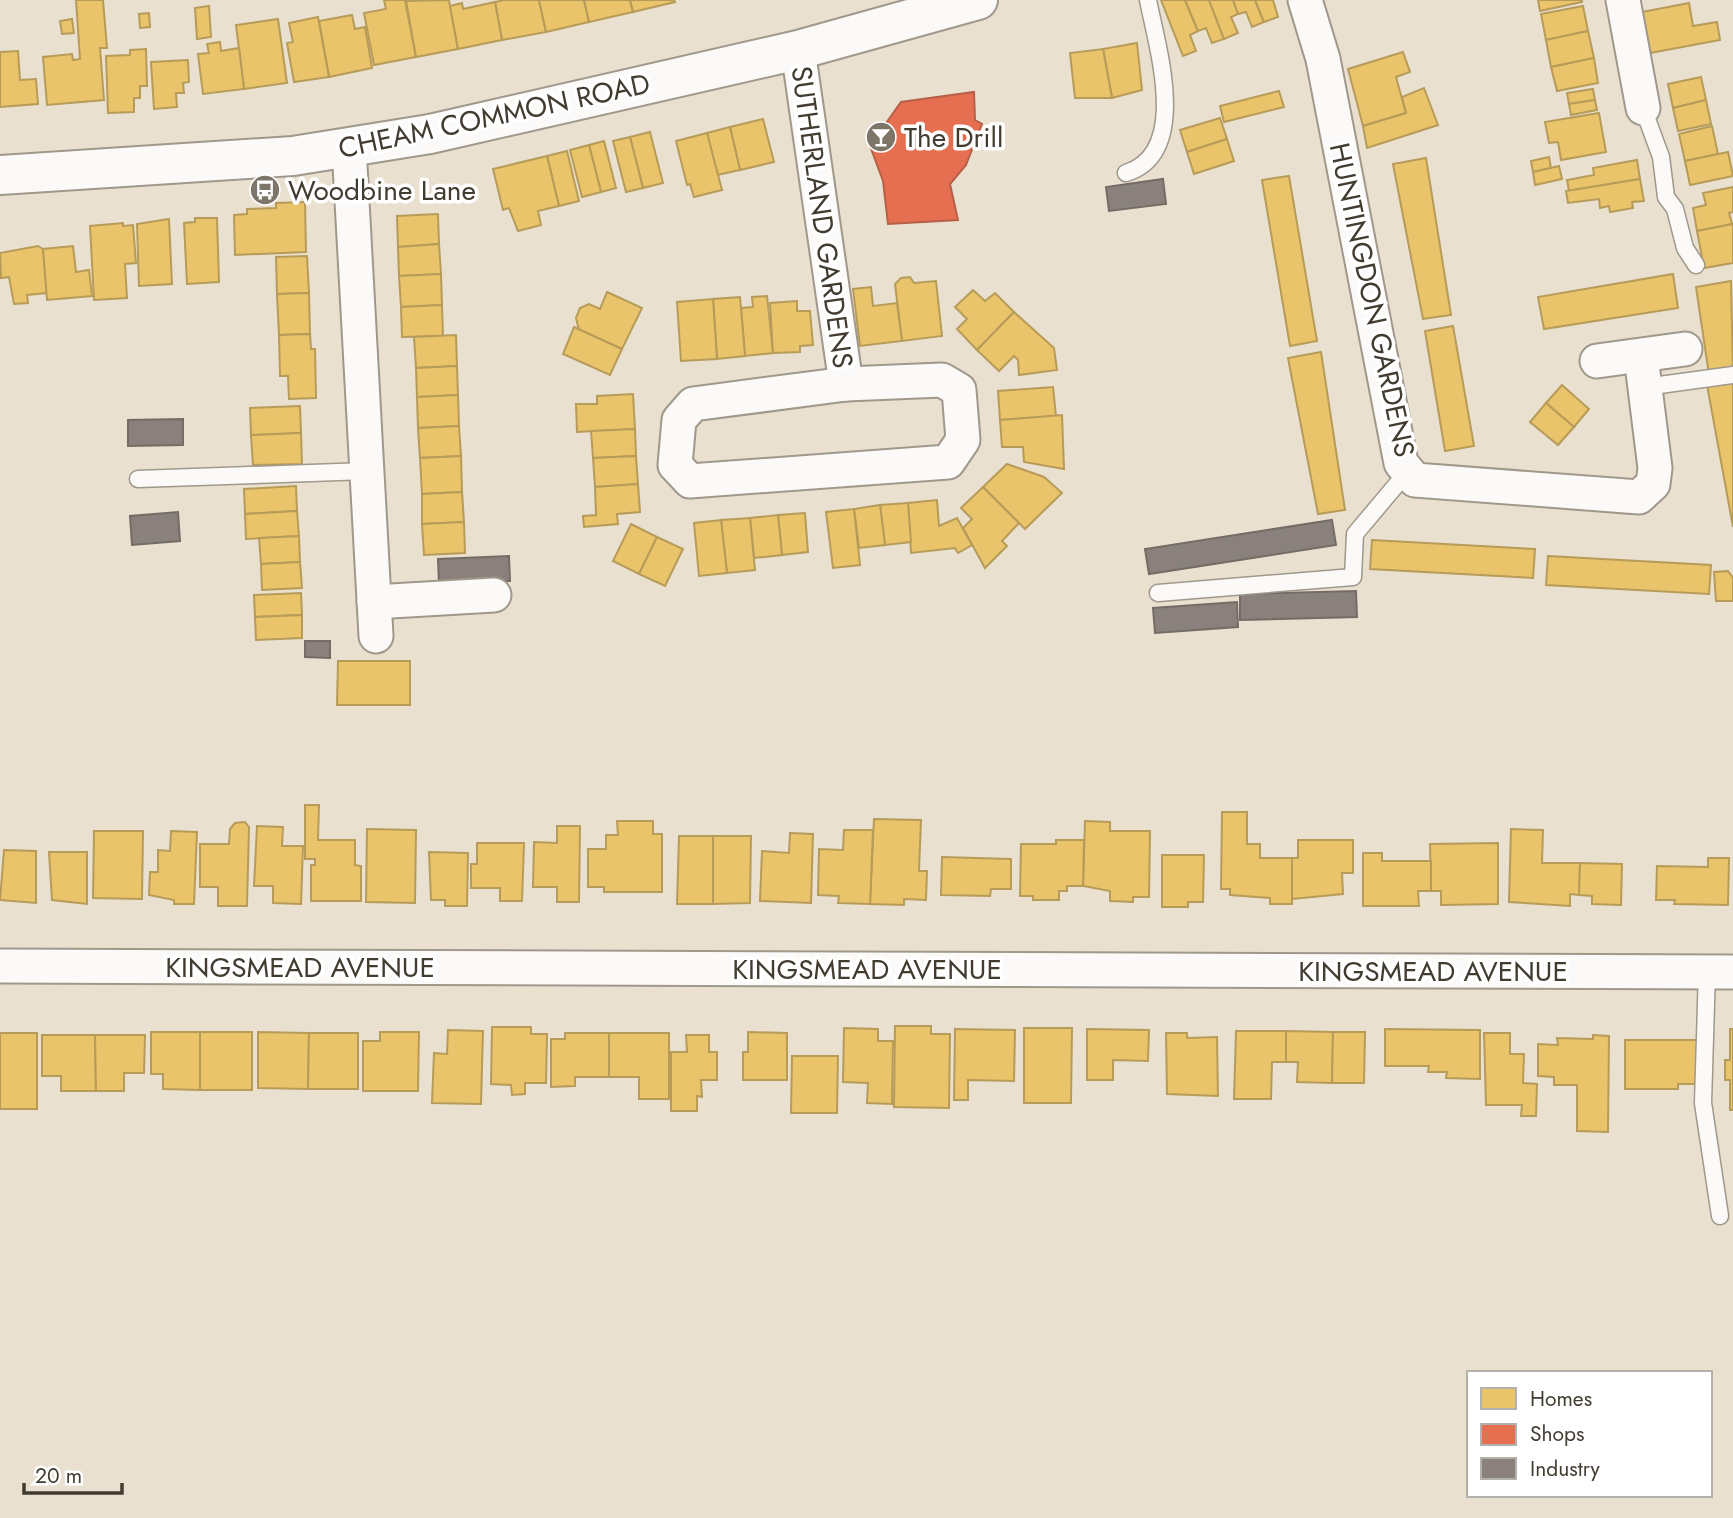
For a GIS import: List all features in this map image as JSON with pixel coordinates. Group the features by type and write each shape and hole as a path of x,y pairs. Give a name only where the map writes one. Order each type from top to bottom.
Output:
{"main road":[{"name":"CHEAM COMMON ROAD","path":"0,175 267,158 430,134 798,50 978,0"}],"street":[{"name":"HUNTINGDON GARDENS","path":"1305,0 1323,59 1401,463 1415,480 1437,484 1639,497 1653,484 1655,468 1643,371"},
{"path":"1622,0 1643,108"},
{"name":"SUTHERLAND GARDENS","path":"798,50 846,384"},
{"path":"349,147 376,636"},
{"path":"1597,361 1643,371 1685,349"},
{"name":"SUTHERLAND GARDENS","path":"942,380 959,390 964,440 948,462 837,472 690,481 676,465 679,420 693,404 846,384 942,380"},
{"path":"374,602 494,595"},
{"name":"KINGSMEAD AVENUE","path":"0,966 1720,972"}],"lane":[{"path":"1126,173 1138,170 1154,151 1166,108 1164,81 1148,0"},
{"path":"1643,108 1661,157 1666,197 1675,209 1685,248 1696,265"},
{"path":"1643,371 1733,375"},
{"path":"138,480 367,471"},
{"path":"1158,593 1353,577 1355,534 1408,471"},
{"path":"1720,972 1703,1103 1720,1216"}],"building: Homes":[{"path":"76,0 103,0 107,48 100,48 104,100 47,105 43,57 72,54 73,60 80,59"},
{"path":"384,0 405,0 416,57 374,65 364,13 386,9"},
{"path":"449,0 458,49 416,57 406,1"},
{"path":"539,0 546,32 502,40 495,2"},
{"path":"539,0 584,0 589,22 546,32"},
{"path":"584,0 630,0 633,12 589,22"},
{"path":"630,0 674,0 675,2 633,12"},
{"path":"1161,0 1185,0 1198,31 1190,35 1196,51 1183,56"},
{"path":"1185,0 1209,0 1224,39 1212,43 1206,28 1198,31"},
{"path":"1209,0 1233,0 1238,14 1231,17 1238,33 1224,39"},
{"path":"1233,0 1255,0 1264,22 1252,27 1246,12 1238,14"},
{"path":"1255,0 1273,0 1278,17 1264,22"},
{"path":"1538,0 1582,0 1582,2 1540,11"},
{"path":"495,2 502,40 458,49 450,6 462,3 463,9"},
{"path":"1689,3 1693,26 1717,22 1720,40 1650,53 1642,12"},
{"path":"209,6 211,37 197,39 195,8"},
{"path":"1583,6 1588,31 1546,40 1541,14"},
{"path":"149,13 150,27 140,28 139,14"},
{"path":"352,15 355,29 365,27 372,68 329,77 319,21"},
{"path":"318,17 329,77 294,82 287,43 293,42 289,23"},
{"path":"72,19 74,33 62,34 60,21"},
{"path":"278,19 287,83 244,89 236,25"},
{"path":"1588,31 1594,58 1551,67 1546,40"},
{"path":"220,42 221,51 239,48 244,89 203,94 198,54 209,53 207,44"},
{"path":"1137,43 1142,90 1112,98 1103,49"},
{"path":"146,49 147,86 140,86 140,98 134,98 134,112 108,113 106,56 130,55 130,50"},
{"path":"1103,49 1112,98 1075,98 1070,53"},
{"path":"18,51 20,80 36,79 38,104 0,107 0,52"},
{"path":"1403,52 1410,72 1396,77 1406,113 1363,126 1348,69"},
{"path":"1594,58 1598,83 1557,91 1551,67"},
{"path":"188,60 189,82 183,83 184,93 176,93 177,107 154,109 151,62"},
{"path":"1701,77 1706,100 1673,108 1668,84"},
{"path":"1424,88 1438,125 1367,148 1363,126 1406,113 1402,97"},
{"path":"1593,89 1595,100 1569,104 1567,93"},
{"path":"1279,91 1284,107 1224,122 1220,106"},
{"path":"1595,100 1597,110 1571,115 1569,104"},
{"path":"1706,100 1711,124 1678,131 1673,108"},
{"path":"1599,113 1606,152 1561,160 1558,142 1549,143 1545,122"},
{"path":"1220,118 1227,139 1187,152 1180,130"},
{"path":"763,119 774,162 740,170 730,127"},
{"path":"1712,126 1718,154 1685,161 1679,134"},
{"path":"730,127 740,170 717,175 707,133"},
{"path":"650,132 663,183 643,188 630,137"},
{"path":"707,133 722,190 694,197 690,184 687,185 676,141"},
{"path":"630,137 643,188 626,192 613,141"},
{"path":"1227,139 1234,161 1194,174 1187,152"},
{"path":"604,141 616,188 601,192 589,145"},
{"path":"589,145 601,192 582,197 570,150"},
{"path":"567,151 579,201 559,206 547,156"},
{"path":"1728,152 1733,176 1690,185 1685,161"},
{"path":"547,156 559,206 538,211 541,225 518,231 509,208 503,210 493,169"},
{"path":"1549,157 1551,168 1533,172 1531,161"},
{"path":"1426,158 1451,315 1423,319 1393,164"},
{"path":"1637,160 1640,179 1569,191 1567,180 1594,175 1593,168"},
{"path":"1559,166 1562,179 1535,185 1533,172"},
{"path":"1289,176 1317,341 1290,346 1262,180"},
{"path":"1640,179 1644,201 1632,202 1633,208 1610,212 1609,206 1600,208 1599,199 1568,203 1566,191"},
{"path":"1733,187 1733,212 1729,213 1732,224 1697,231 1693,208 1706,205 1703,193"},
{"path":"305,202 306,252 235,255 234,215 247,214 247,209 276,208 276,203"},
{"path":"438,214 439,244 398,247 397,216"},
{"path":"195,218 217,218 219,282 187,284 184,223 195,222"},
{"path":"169,219 172,284 139,286 137,224"},
{"path":"123,223 123,226 133,225 136,263 125,264 127,298 94,300 90,226"},
{"path":"1733,224 1733,263 1704,268 1697,231"},
{"path":"439,244 441,274 399,276 398,247"},
{"path":"38,246 43,249 47,293 27,295 28,303 14,304 9,277 1,278 0,253"},
{"path":"73,246 76,272 89,270 92,296 47,300 43,249"},
{"path":"307,256 309,293 277,294 276,257"},
{"path":"441,274 442,305 401,307 399,276"},
{"path":"1673,274 1678,308 1544,329 1538,297"},
{"path":"910,277 914,283 936,281 942,336 902,341 895,284 901,278"},
{"path":"1731,281 1733,372 1709,375 1696,287"},
{"path":"871,287 873,306 897,303 902,341 860,346 853,289"},
{"path":"973,290 985,301 995,293 1014,312 977,350 957,329 967,319 955,307"},
{"path":"607,292 642,308 622,349 579,330 576,318 580,308 589,304 600,309"},
{"path":"309,293 310,334 279,335 277,294"},
{"path":"767,296 773,353 745,356 741,308 753,307 752,297"},
{"path":"740,297 745,356 717,359 713,299"},
{"path":"713,299 717,359 681,361 677,302"},
{"path":"797,301 797,311 810,311 813,345 800,346 800,352 773,353 770,303"},
{"path":"442,305 443,336 402,337 401,307"},
{"path":"1014,312 1054,348 1057,370 1019,375 1018,360 1014,356 999,371 977,350"},
{"path":"1453,326 1474,446 1445,451 1425,331"},
{"path":"574,327 622,349 610,375 563,354"},
{"path":"310,334 311,349 315,349 316,398 289,399 288,376 280,376 279,335"},
{"path":"456,335 457,366 416,368 414,337"},
{"path":"1321,352 1345,510 1318,514 1288,358"},
{"path":"457,366 458,395 417,397 416,368"},
{"path":"1733,380 1733,527 1707,385"},
{"path":"1562,385 1589,409 1574,427 1546,403"},
{"path":"1053,387 1056,416 1000,420 998,391"},
{"path":"633,394 635,429 577,432 576,404 597,404 597,396"},
{"path":"458,395 459,426 418,428 417,397"},
{"path":"1546,403 1574,427 1558,445 1530,422"},
{"path":"300,406 301,433 251,435 250,408"},
{"path":"1062,415 1064,469 1024,462 1023,447 1002,447 1000,420"},
{"path":"459,426 461,456 420,458 418,428"},
{"path":"635,429 636,456 593,458 591,431"},
{"path":"301,433 302,464 253,465 251,435"},
{"path":"461,456 462,492 422,494 420,458"},
{"path":"636,456 638,484 595,487 593,458"},
{"path":"1007,464 1044,477 1062,493 1025,529 983,487"},
{"path":"638,484 640,512 617,514 618,524 584,527 583,516 596,515 595,487"},
{"path":"296,486 297,511 245,514 244,489"},
{"path":"983,487 1019,523 1002,541 1007,546 985,568 963,528 972,519 961,508"},
{"path":"462,492 464,522 422,524 422,494"},
{"path":"937,500 939,526 957,518 972,545 958,553 955,548 911,553 908,503"},
{"path":"908,503 911,542 885,545 880,505"},
{"path":"880,505 885,545 859,548 854,509"},
{"path":"854,509 860,565 833,568 826,512"},
{"path":"297,511 299,536 246,539 245,514"},
{"path":"805,513 808,552 782,555 778,515"},
{"path":"778,515 782,555 754,558 750,518"},
{"path":"750,518 755,570 727,573 721,520"},
{"path":"721,520 727,573 699,576 694,523"},
{"path":"464,522 465,553 424,555 422,524"},
{"path":"631,524 657,537 639,574 613,561"},
{"path":"299,536 300,562 261,564 259,538"},
{"path":"657,537 683,549 665,586 639,574"},
{"path":"1372,540 1535,549 1533,578 1370,569"},
{"path":"1548,556 1711,565 1709,594 1546,585"},
{"path":"300,562 302,588 262,590 261,564"},
{"path":"1728,571 1733,578 1733,601 1716,601 1714,572"},
{"path":"301,593 302,615 255,617 254,595"},
{"path":"302,615 302,638 256,640 255,617"},
{"path":"338,661 410,661 410,705 337,705"},
{"path":"305,805 319,805 318,840 355,840 355,865 361,866 361,901 311,901 311,865 315,865 315,859 305,859"},
{"path":"1222,812 1247,812 1247,844 1260,844 1260,858 1292,858 1292,904 1270,904 1270,898 1230,895 1230,889 1221,889"},
{"path":"874,819 921,820 919,871 927,871 926,900 904,899 904,905 870,904"},
{"path":"617,821 653,821 653,834 662,834 662,892 604,892 604,887 588,887 588,849 606,849 606,835 618,835"},
{"path":"1085,821 1110,822 1110,831 1150,831 1149,897 1133,897 1133,902 1110,901 1110,891 1083,886"},
{"path":"245,822 249,827 247,906 218,906 218,887 200,887 200,844 229,844 230,829 235,823"},
{"path":"257,826 283,827 282,846 303,846 301,904 273,903 273,886 254,886"},
{"path":"557,826 580,826 579,902 557,902 557,887 533,887 534,842 557,843"},
{"path":"367,829 416,830 415,903 366,902"},
{"path":"1511,829 1543,830 1542,863 1580,863 1579,895 1570,894 1570,906 1509,902"},
{"path":"844,830 873,830 870,904 838,903 839,896 818,895 819,849 843,850"},
{"path":"94,831 143,831 142,899 93,898"},
{"path":"171,831 197,832 194,904 174,904 174,900 149,895 150,872 158,872 158,850 170,851"},
{"path":"790,833 813,834 811,903 760,901 762,851 789,853"},
{"path":"679,836 713,836 713,904 677,904"},
{"path":"713,836 751,836 750,903 713,904"},
{"path":"1056,840 1084,840 1083,886 1067,886 1067,891 1059,891 1059,900 1033,900 1033,896 1020,896 1021,844 1056,844"},
{"path":"1298,840 1353,840 1353,873 1342,873 1343,894 1292,899 1292,858 1298,858"},
{"path":"477,843 524,843 522,901 500,901 500,888 471,888 471,864 477,864"},
{"path":"1498,843 1498,904 1441,905 1441,891 1431,891 1430,844"},
{"path":"4,850 36,851 36,903 0,900"},
{"path":"49,852 87,852 87,904 52,900"},
{"path":"429,852 468,853 467,906 445,906 445,900 431,900"},
{"path":"1363,853 1382,853 1382,861 1431,861 1431,891 1418,891 1419,906 1363,906"},
{"path":"1162,855 1204,855 1203,902 1188,902 1188,907 1162,907"},
{"path":"942,857 1011,859 1011,889 991,889 990,896 941,895"},
{"path":"1708,858 1729,858 1728,905 1674,904 1675,900 1656,900 1657,866 1708,867"},
{"path":"1580,863 1622,864 1621,905 1592,904 1592,896 1579,895"},
{"path":"895,1026 931,1026 931,1034 950,1034 949,1108 894,1107"},
{"path":"492,1027 531,1027 531,1034 547,1034 546,1083 525,1083 525,1094 512,1095 511,1085 491,1084"},
{"path":"844,1028 878,1029 878,1041 893,1041 892,1104 867,1103 868,1083 843,1082"},
{"path":"1024,1028 1072,1028 1071,1103 1024,1103"},
{"path":"955,1029 1015,1030 1014,1081 968,1080 968,1100 954,1100"},
{"path":"1087,1029 1149,1030 1148,1061 1113,1060 1113,1080 1087,1080"},
{"path":"1385,1029 1480,1030 1480,1079 1446,1078 1447,1072 1428,1072 1429,1066 1385,1066"},
{"path":"1730,1029 1733,1029 1733,1110 1730,1110 1730,1080 1725,1080 1725,1060 1730,1060"},
{"path":"448,1030 483,1031 481,1104 432,1103 434,1053 447,1054"},
{"path":"1236,1031 1286,1031 1286,1062 1272,1062 1271,1099 1234,1099"},
{"path":"1286,1031 1333,1032 1332,1083 1297,1082 1298,1062 1286,1062"},
{"path":"151,1032 200,1032 200,1090 163,1089 163,1074 151,1074"},
{"path":"200,1032 252,1032 252,1090 200,1090"},
{"path":"258,1032 309,1033 308,1089 258,1088"},
{"path":"380,1032 419,1032 418,1091 363,1091 363,1041 380,1041"},
{"path":"748,1032 787,1033 787,1080 743,1080 743,1052 748,1052"},
{"path":"1333,1032 1365,1032 1364,1083 1332,1083"},
{"path":"0,1033 37,1033 37,1109 0,1109"},
{"path":"309,1033 358,1033 358,1089 308,1089"},
{"path":"565,1033 609,1033 609,1077 575,1077 575,1086 551,1087 551,1039 565,1039"},
{"path":"609,1033 669,1033 669,1099 639,1099 639,1077 609,1077"},
{"path":"1166,1033 1187,1033 1187,1038 1217,1037 1218,1096 1167,1094"},
{"path":"1484,1033 1510,1033 1510,1054 1524,1054 1523,1083 1537,1084 1536,1116 1521,1116 1522,1105 1486,1105"},
{"path":"42,1035 95,1035 96,1091 61,1091 61,1076 42,1076"},
{"path":"95,1035 145,1035 144,1073 124,1073 124,1091 96,1091"},
{"path":"686,1035 709,1035 709,1052 717,1052 717,1080 701,1080 702,1097 697,1096 697,1111 671,1111 671,1052 687,1052"},
{"path":"1593,1035 1609,1036 1608,1132 1577,1131 1577,1085 1554,1085 1554,1077 1538,1076 1538,1044 1558,1045 1557,1038 1593,1039"},
{"path":"1625,1040 1698,1040 1698,1084 1678,1084 1678,1089 1625,1089"},
{"path":"792,1056 838,1056 837,1113 791,1113"}],"building: Shops":[{"path":"974,92 975,120 982,124 966,165 950,184 958,220 888,224 883,181 870,146 901,102"}],"building: Industry":[{"path":"1163,179 1166,204 1109,211 1106,187"},
{"path":"183,419 183,445 128,446 128,420"},
{"path":"178,512 180,541 132,545 130,516"},
{"path":"1332,520 1336,545 1149,574 1145,549"},
{"path":"509,556 510,581 439,584 438,559"},
{"path":"1356,591 1357,617 1240,620 1240,594"},
{"path":"1237,602 1238,627 1155,633 1153,608"},
{"path":"305,641 330,641 330,658 305,657"}],"place":[{"name":"The Drill","path":"881,137"},
{"name":"Woodbine Lane","path":"265,190"}]}
